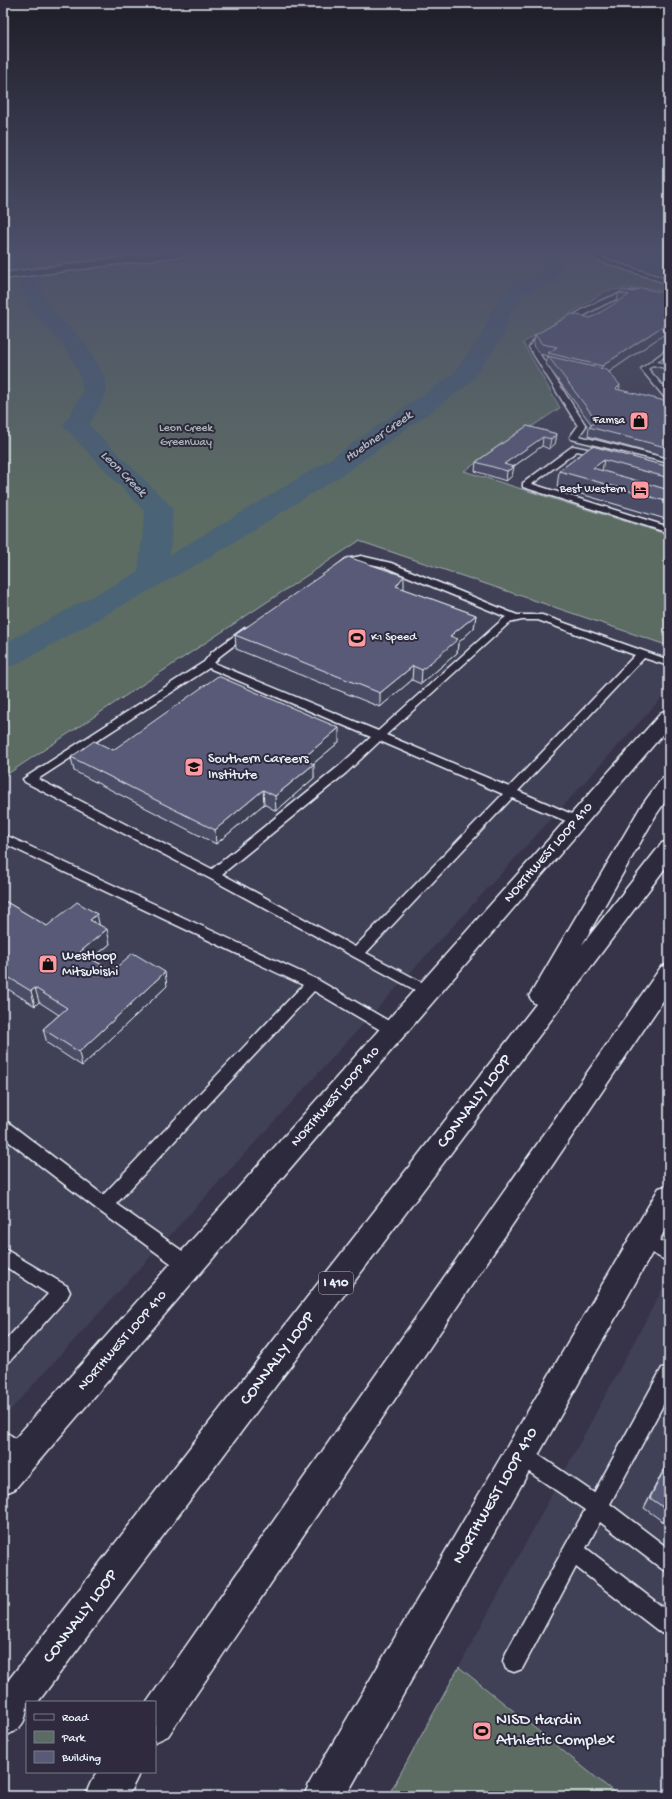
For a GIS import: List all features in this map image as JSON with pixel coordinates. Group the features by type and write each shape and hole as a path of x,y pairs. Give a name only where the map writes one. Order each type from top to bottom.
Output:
{"main road":[{"name":"NORTHWEST LOOP 410","path":"3,1477 12,1449 189,1266 669,716"},
{"path":"497,1072 647,813 669,782"},
{"name":"CONNALLY LOOP","path":"3,1718 669,848"},
{"path":"156,1721 669,973"},
{"name":"NORTHWEST LOOP 410","path":"324,1796 520,1454 656,1247 669,1197"},
{"path":"105,1796 120,1773"}],"lane":[{"path":"545,336 535,342 532,347 582,426 574,436 669,461"},
{"path":"668,352 644,369 669,398"},
{"path":"652,363 669,367"},
{"path":"652,378 663,381"},
{"path":"612,458 576,448 526,485 669,530"},
{"path":"336,570 349,561 361,559 388,564 514,617"},
{"path":"213,875 336,774 506,621 514,617 539,617 669,664"},
{"path":"257,625 216,654 208,664 30,778 213,875 428,992"},
{"path":"357,954 642,654"},
{"path":"208,664 577,821"},
{"path":"3,838 313,984 394,1031"},
{"path":"104,1205 313,984"},
{"path":"3,1128 104,1205 189,1266"},
{"path":"3,1256 61,1292 3,1356"},
{"path":"514,1661 669,1375"},
{"path":"520,1454 597,1507 669,1562"},
{"path":"573,1551 669,1625"}],"shaded area":[{"path":"536,336 669,336 669,690 3,1418 3,777 560,408 523,344"},
{"path":"669,1277 669,1796 619,1796 459,1667"}],"green space":[{"name":"Leon Creek Greenway","path":"3,336 534,336 523,343 560,408 464,471 669,535 669,646 359,541 3,777"},
{"name":"NISD Hardin Athletic Complex","path":"459,1667 619,1796 388,1796"}],"building":[{"path":"536,336 648,336 602,366 548,353 557,347 542,344"},
{"path":"548,356 607,370 620,385 616,389 669,402 669,448 589,427 597,421"},
{"path":"527,426 557,434 551,439 543,437 504,464 514,467 507,471 476,462"},
{"path":"592,446 669,467 669,478 604,460 593,468 669,490 669,502 559,471"},
{"name":"K1 Speed","path":"348,557 404,576 396,586 476,615 450,636 458,639 422,670 413,666 380,693 235,635"},
{"name":"Southern Careers Institute","path":"218,676 339,728 302,759 314,764 275,796 263,790 215,830 71,757 94,741 113,750"},
{"path":"3,900 47,926 77,902 97,914 90,920 107,929 80,952 112,971 133,953 165,972 79,1052 43,1029 67,1008 35,988 31,991 3,974"},
{"path":"669,1460 669,1511 650,1498"}],"waterway":[{"name":"Leon Creek","path":"66,336 78,349 92,375 95,392 76,426 159,510 153,576"},
{"name":"Huebner Creek","path":"153,576 199,551 336,467 461,379 492,336"},
{"name":"Leon Creek","path":"3,658 153,576"}],"place":[{"name":"Famsa","path":"639,421"},
{"name":"Best Western","path":"640,490"},
{"name":"K1 Speed","path":"357,638"},
{"name":"Southern Careers Institute","path":"194,767"},
{"name":"Westloop Mitsubishi","path":"48,964"},
{"name":"NISD Hardin Athletic Complex","path":"482,1731"}]}
